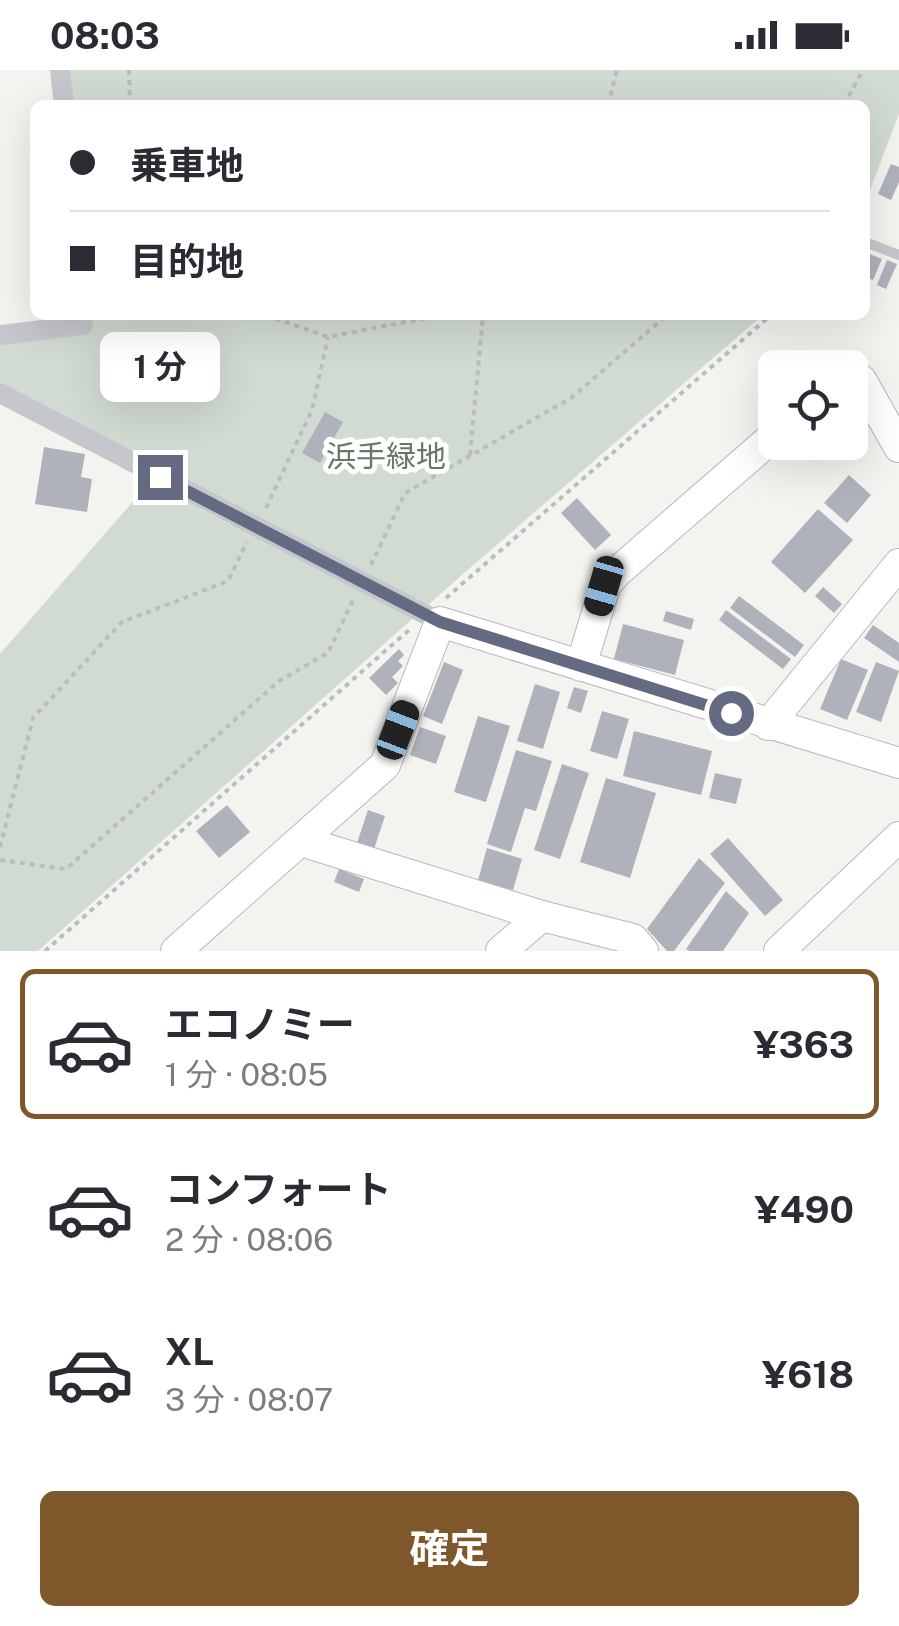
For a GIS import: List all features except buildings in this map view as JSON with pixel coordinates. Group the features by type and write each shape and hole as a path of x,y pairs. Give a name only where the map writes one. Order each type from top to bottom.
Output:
{"street":[{"path":"60,70 63,100"},
{"path":"0,335 83,325 82,320"},
{"path":"0,393 433,618 899,763"},
{"path":"868,394 899,447"},
{"path":"581,666 604,586 758,451"},
{"path":"768,725 899,564"},
{"path":"176,951 385,765 433,618"},
{"path":"779,951 899,837"},
{"path":"301,841 542,916 634,939 643,951"},
{"path":"501,951 542,916"}],"lane":[{"path":"870,244 899,255"}],"path":[{"path":"129,70 130,100"},
{"path":"609,100 618,70"},
{"path":"847,100 863,70"},
{"path":"281,320 328,336 415,320"},
{"path":"470,456 483,320"},
{"path":"0,860 66,869 279,682 328,653 405,493 571,398 661,320"},
{"path":"45,951 433,618 765,320"},
{"path":"0,846 33,718 122,622 228,581 274,495 312,410 328,336"}],"green space":[{"path":"70,70 899,70 899,114 870,190 870,100 73,100"},
{"name":"浜手緑地","path":"73,320 757,320 463,574 38,951 0,951 0,654 150,482 229,524 233,504 0,383 0,341"}],"route":[{"path":"160,477 440,622 731,713"}]}
